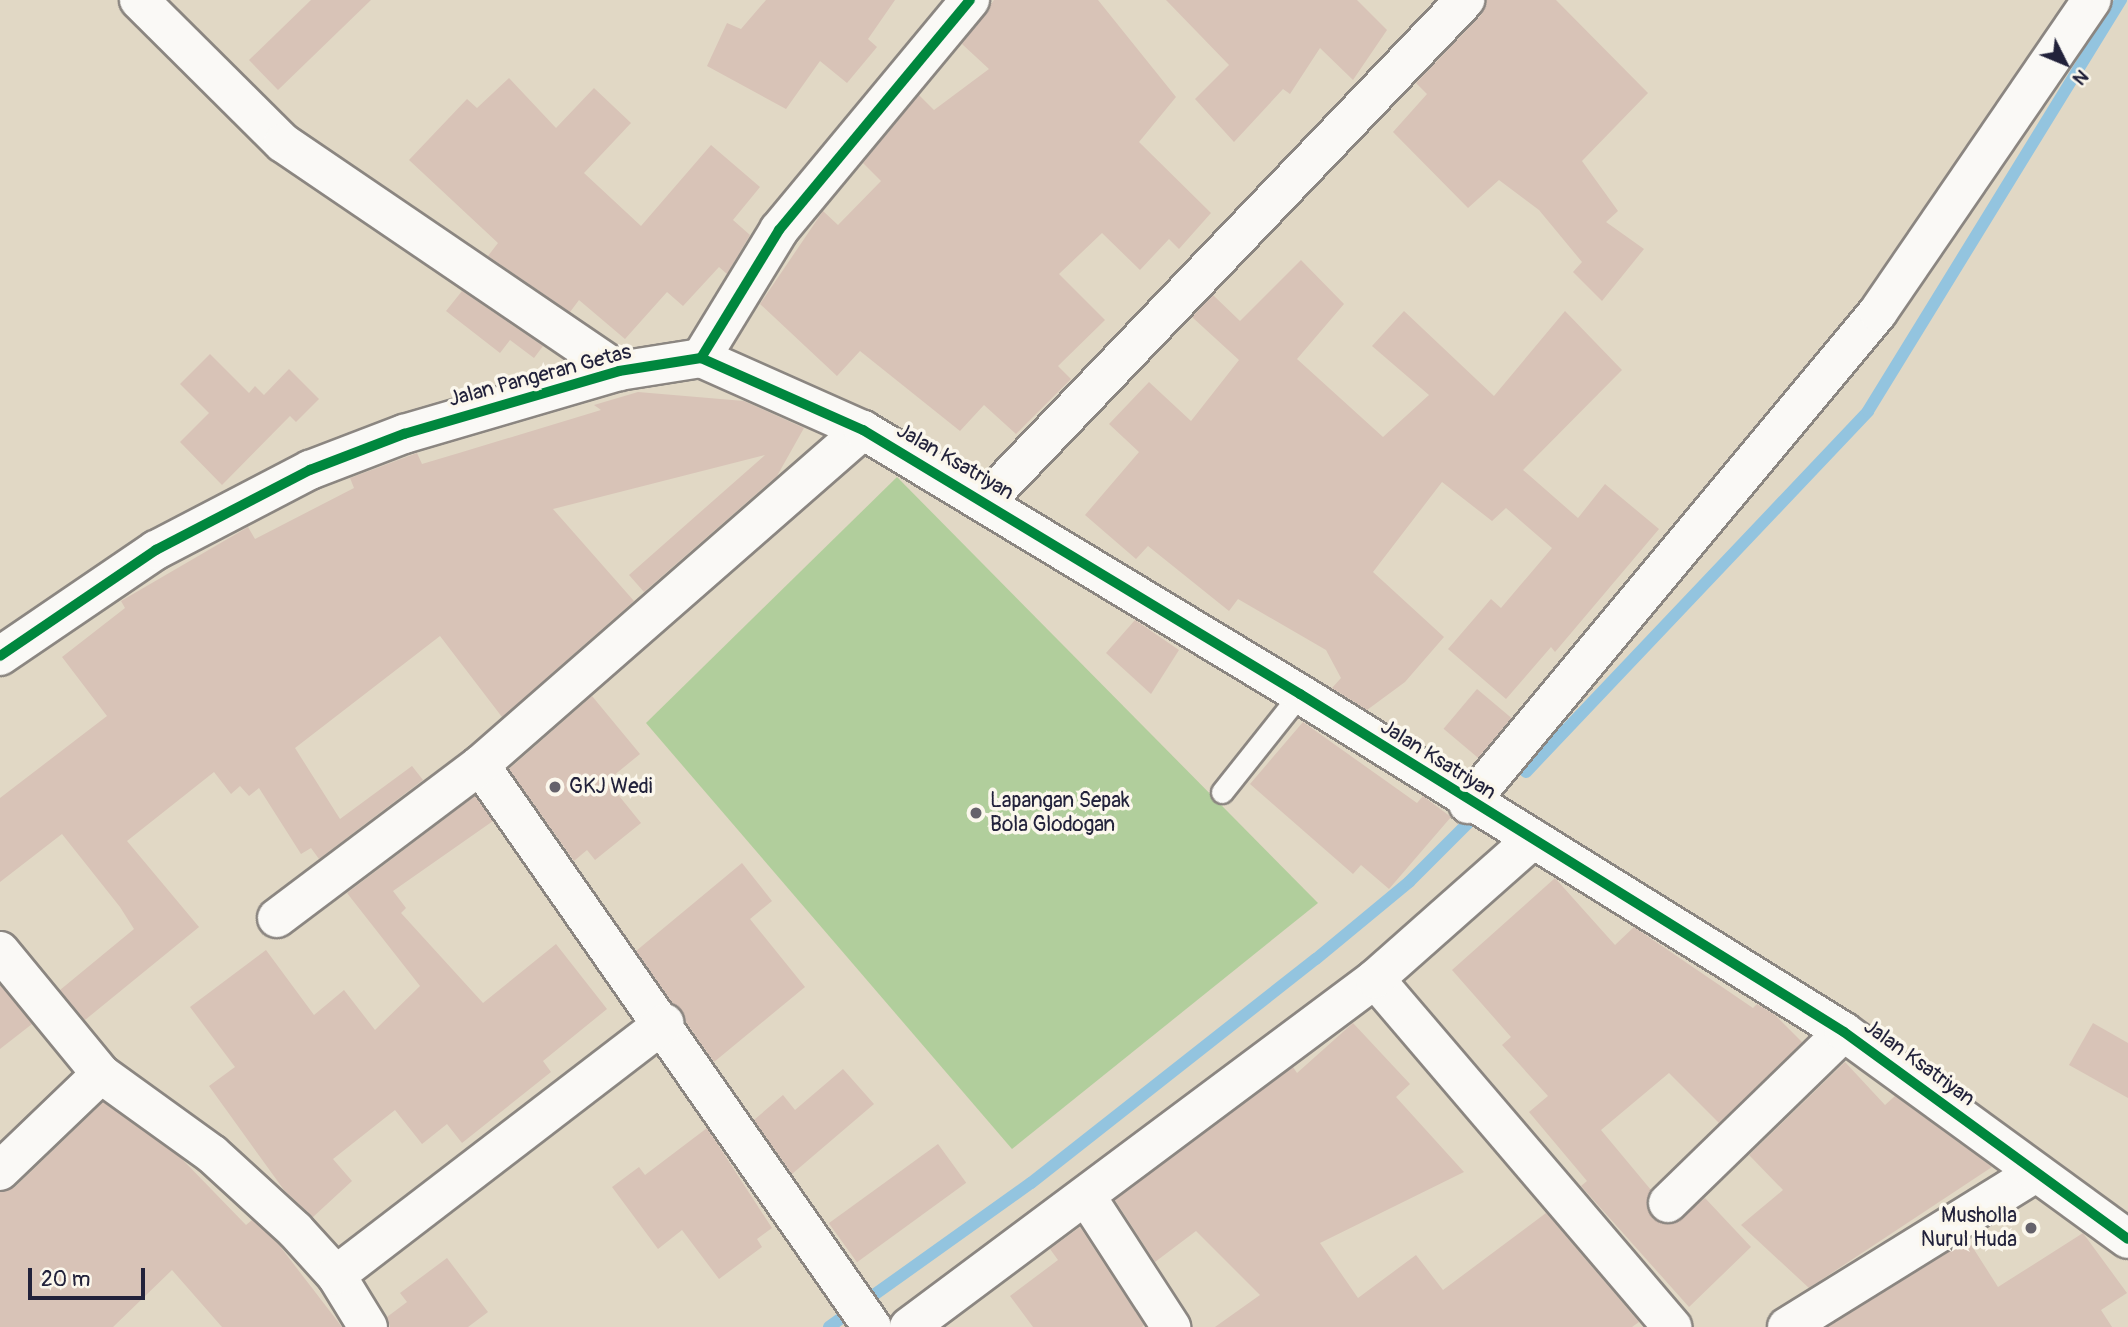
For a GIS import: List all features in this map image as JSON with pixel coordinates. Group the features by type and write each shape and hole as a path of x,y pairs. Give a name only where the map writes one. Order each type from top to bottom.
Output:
{"street":[{"path":"139,0 283,143 619,371"},
{"path":"701,358 779,230 970,0"},
{"path":"985,502 1465,0"},
{"path":"909,1327 1088,1199 1375,979 1878,312 2092,0"},
{"name":"Jalan Pangeran Getas","path":"0,656 156,550 310,470 404,434 619,371 701,358"},
{"name":"Jalan Ksatriyan","path":"701,358 863,430 1300,695 1494,818 1844,1032 2128,1239"},
{"path":"277,918 480,765 863,430"},
{"path":"480,765 664,1023 872,1327"},
{"path":"0,951 101,1074 212,1154 336,1275 368,1327"},
{"path":"1375,979 1672,1327"},
{"path":"336,1275 664,1023"},
{"path":"1668,1203 1844,1032"},
{"path":"0,1171 101,1074"},
{"path":"1787,1327 2035,1173"},
{"path":"1088,1199 1171,1327"}],"lane":[{"path":"1222,792 1300,695"}],"green space":[{"name":"Lapangan Sepak Bola Glodogan","path":"897,477 1318,903 1012,1149 646,723"}],"building":[{"path":"311,0 371,0 278,90 249,60"},
{"path":"766,0 895,0 868,39 877,47 847,83 820,61 786,109 707,66 727,23 741,29"},
{"path":"994,0 1098,0 1176,97 1139,142 1211,213 1179,249 1169,239 1140,270 1102,233 1059,274 1105,320 1058,366 1071,379 1016,434 984,405 960,431 860,351 837,376 760,304 823,211 838,225 881,181 863,163 919,95 934,110 989,69 962,44"},
{"path":"1166,0 1357,0 1387,30 1353,80 1320,48 1290,94 1283,89 1234,142 1195,99 1229,65"},
{"path":"1487,0 1556,0 1648,93 1582,161 1618,211 1606,222 1644,249 1602,301 1573,272 1582,262 1539,210 1499,180 1468,208 1393,132 1427,94 1416,83 1481,15"},
{"path":"509,78 556,128 594,88 631,123 584,173 641,226 711,145 760,187 733,220 750,235 727,274 719,267 683,306 667,292 625,339 579,300 570,312 488,256 498,243 409,160 467,99 477,108"},
{"path":"1301,260 1344,304 1297,359 1383,437 1429,395 1372,346 1404,311 1494,396 1565,311 1622,370 1523,470 1578,518 1605,484 1659,529 1555,652 1551,647 1506,699 1448,649 1491,599 1501,608 1552,548 1506,508 1492,521 1442,482 1373,572 1444,637 1405,682 1367,710 1332,688 1341,678 1326,650 1238,599 1229,611 1148,546 1136,559 1085,515 1139,452 1109,424 1149,382 1191,421 1239,360 1192,317 1213,295 1240,321"},
{"path":"462,291 543,346 534,358 510,340 500,353 446,311"},
{"path":"210,354 249,393 255,386 264,395 289,369 319,399 296,422 290,416 222,485 180,442 209,413 180,384"},
{"path":"638,392 744,401 804,428 777,476 644,592 629,575 765,455 553,509 634,601 502,717 440,636 295,748 340,819 412,766 423,780 319,859 311,848 301,854 259,788 249,796 240,786 231,794 214,772 127,841 199,927 85,1020 60,990 134,929 120,907 62,834 0,882 0,798 107,716 62,657 125,608 121,601 248,527 255,539 354,488 350,478 417,453 422,464 459,453 601,410 594,405"},
{"path":"1135,620 1179,650 1151,694 1106,653"},
{"path":"1477,689 1511,718 1478,758 1444,729"},
{"path":"592,696 640,754 607,781 641,823 595,860 587,850 574,861 509,769"},
{"path":"1303,722 1417,803 1423,796 1451,817 1389,889 1361,865 1353,874 1250,784"},
{"path":"475,796 493,821 393,891 406,908 401,913 483,1003 556,944 607,1009 543,1061 551,1072 462,1143 447,1124 422,1144 395,1110 333,1159 352,1181 313,1217 284,1190 209,1086 235,1067 190,1007 266,950 314,1015 344,990 375,1030 420,986 347,893"},
{"path":"742,863 772,901 750,919 805,987 714,1062 636,951"},
{"path":"1555,878 1615,945 1634,927 1753,1008 1757,1004 1775,1015 1802,1042 1719,1123 1669,1073 1601,1130 1651,1190 1647,1208 1653,1219 1674,1224 1705,1198 1751,1247 1689,1307 1581,1186 1587,1181 1529,1112 1548,1096 1502,1045 1511,1037 1452,970"},
{"path":"0,985 32,1024 0,1049"},
{"path":"1353,1023 1410,1084 1396,1097 1464,1172 1320,1243 1358,1298 1416,1255 1443,1290 1546,1213 1639,1322 1632,1327 1215,1327 1260,1295 1196,1231 1155,1262 1115,1200 1293,1067 1297,1073"},
{"path":"2093,1023 2128,1043 2128,1098 2069,1065"},
{"path":"1845,1062 1885,1105 1895,1096 1992,1167 1809,1288 1741,1225 1783,1190 1749,1155"},
{"path":"843,1069 874,1104 792,1174 754,1120 783,1095 795,1110"},
{"path":"103,1102 181,1158 246,1225 252,1220 279,1245 342,1327 222,1327 172,1270 113,1327 0,1327 0,1192 15,1187"},
{"path":"707,1128 772,1228 757,1239 762,1247 719,1279 682,1230 658,1249 612,1187 639,1167 645,1175"},
{"path":"938,1144 966,1183 857,1262 829,1223"},
{"path":"1080,1227 1144,1325 1142,1327 1033,1327 1010,1296 1058,1260 1050,1249"},
{"path":"2083,1233 2127,1293 2101,1310 2112,1327 1828,1327 1968,1240 1998,1287"},
{"path":"447,1258 488,1312 468,1327 390,1327 387,1317 407,1302 400,1293"}],"waterway":[{"path":"1526,772 1868,411 2121,0"},
{"path":"829,1327 1031,1183 1316,959 1409,882 1478,813"}],"cycle path":[{"path":"0,656 156,550 310,470 404,434 619,371 701,358 779,230 970,0"},
{"path":"701,358 863,430 1300,694 1844,1032 2128,1239"}],"place":[{"name":"GKJ Wedi","path":"555,787"},
{"name":"Lapangan Sepak Bola Glodogan","path":"976,813"},
{"name":"Musholla Nurul Huda","path":"2031,1228"}]}
